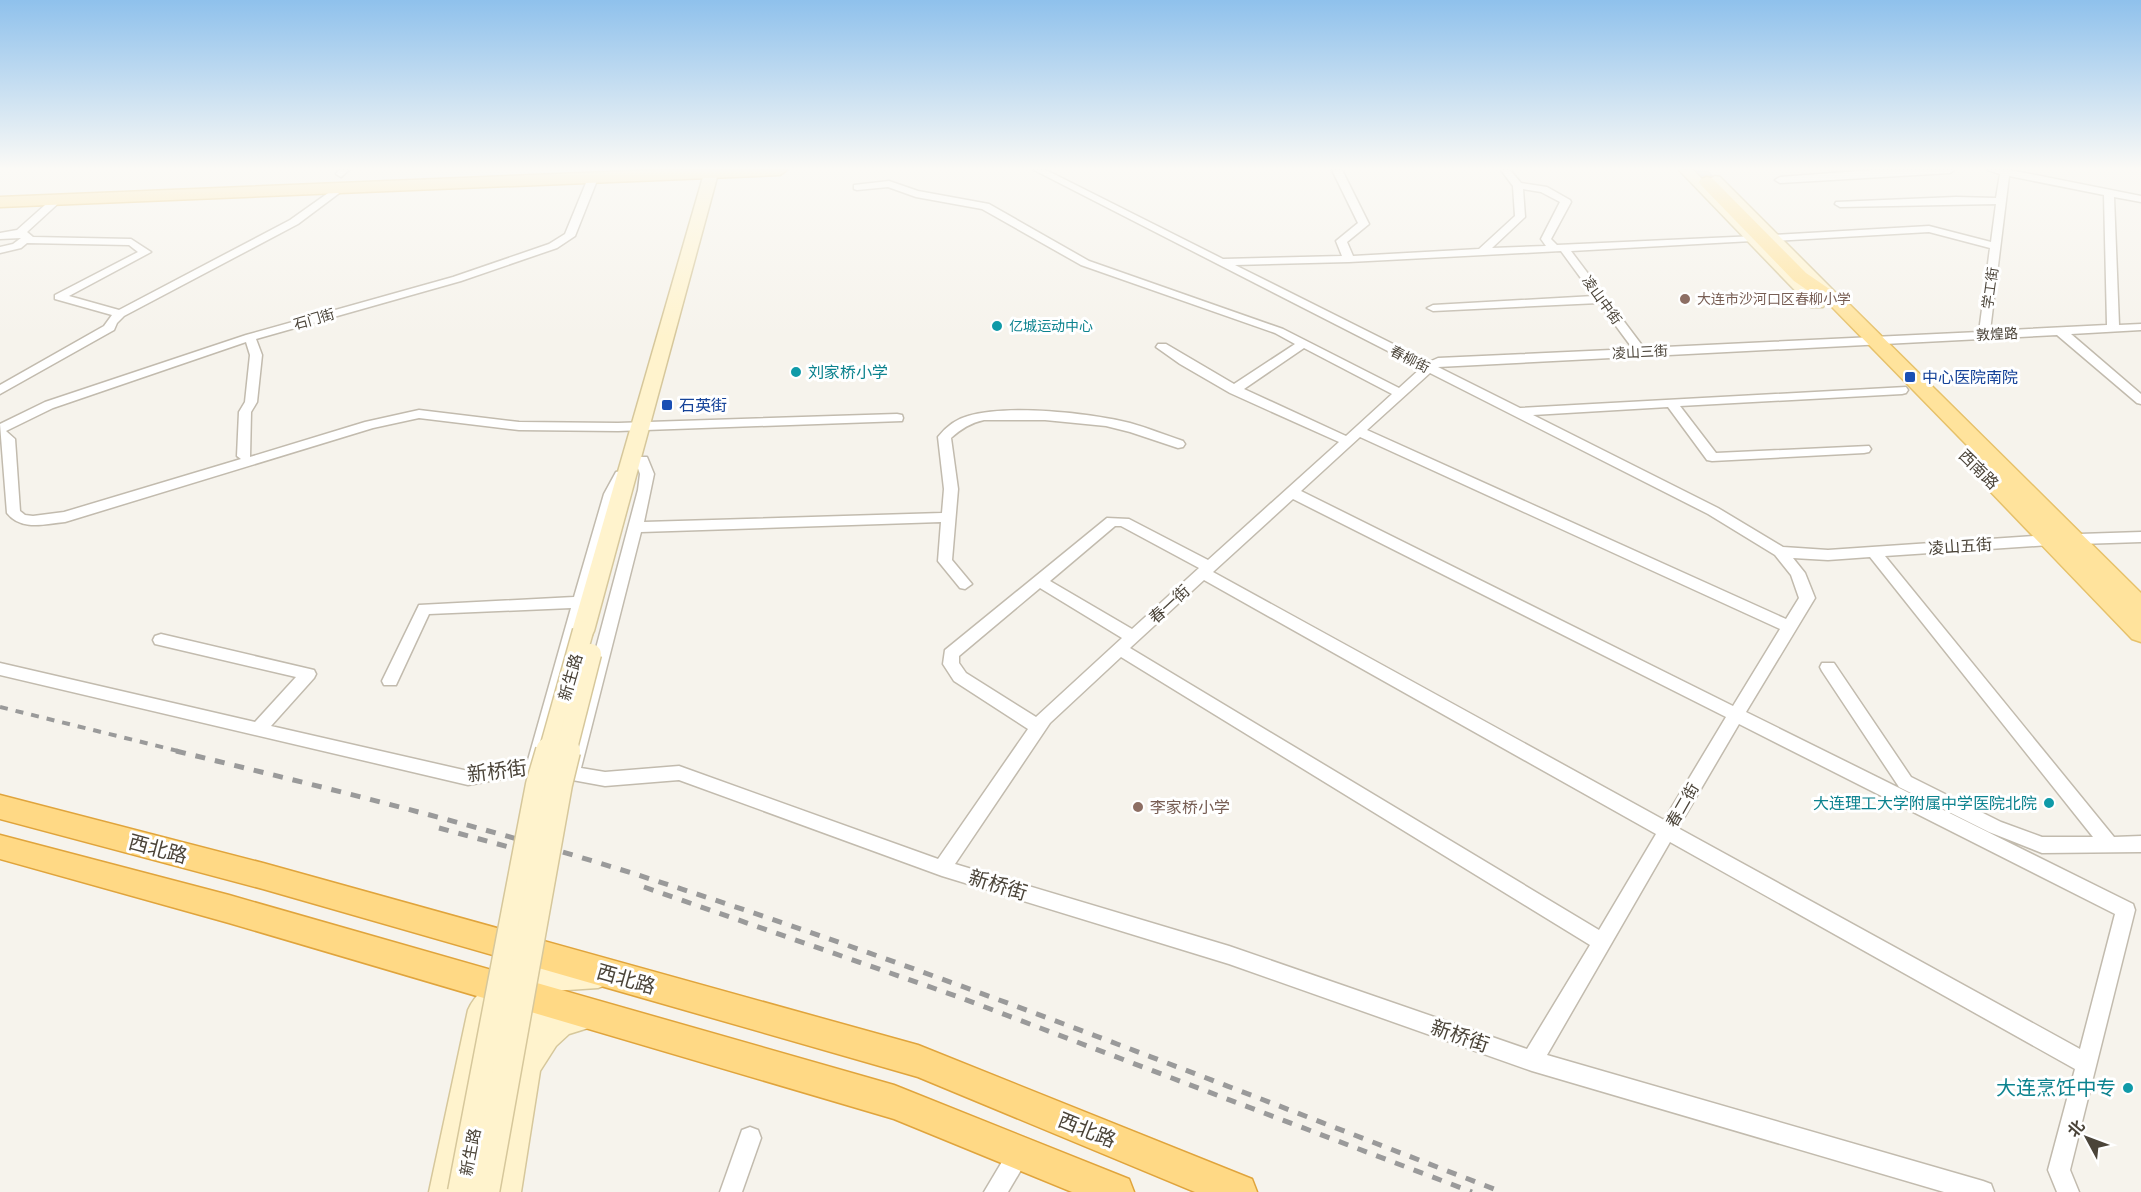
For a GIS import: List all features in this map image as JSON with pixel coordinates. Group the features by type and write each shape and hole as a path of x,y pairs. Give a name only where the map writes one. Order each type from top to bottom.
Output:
{"highway":[{"name":"西北路","path":"0,807 263,876 540,978 594,1015 894,1102 1116,1192"},
{"name":"西北路","path":"0,847 229,909 505,989 540,978 610,974 918,1061 1239,1192"}],"main road":[{"name":"新生路","path":"485,1192 558,784 591,631 701,226"},
{"name":"西南路","path":"1740,226 1827,304"},
{"name":"西南路","path":"1752,226 1864,341 2141,608"},
{"name":"西南路","path":"1760,226 1773,238 1827,304"},
{"name":"西南路","path":"1864,341 1902,390 2141,633"},
{"name":"新生路","path":"462,1192 540,785 591,631"},
{"path":"457,975 477,994 482,1010"},
{"path":"505,1192 540,978"},
{"path":"445,1192 482,1010 493,997 505,989"},
{"path":"523,1072 543,1037 557,1025 573,1016 594,1015"}],"street":[{"path":"0,250 17,246 33,226"},
{"path":"0,390 110,328 111,321 120,314 287,226"},
{"name":"石门街","path":"0,431 49,405 250,337 457,279 563,242 570,236 574,226"},
{"path":"1019,226 1085,263 1279,331 1400,393"},
{"name":"春柳街","path":"1148,226 1713,511 1780,552"},
{"path":"1349,259 1341,241 1362,226"},
{"path":"1481,253 1511,226"},
{"path":"1553,226 1545,239 1559,248"},
{"name":"学工街","path":"1984,335 1998,226"},
{"path":"2110,226 2113,328"},
{"path":"1773,238 1929,229 1995,246"},
{"path":"0,236 130,242 146,252 59,297 120,314"},
{"path":"1220,262 1349,259 1752,238"},
{"name":"凌山中街","path":"1559,248 1641,352"},
{"path":"1433,308 1601,299"},
{"name":"敦煌路","path":"1864,341 2141,327"},
{"path":"2060,331 2141,400"},
{"path":"244,456 245,412 251,402 256,355 250,337"},
{"name":"凌山三街","path":"1428,368 1439,362 1864,341"},
{"path":"1234,390 1302,344"},
{"path":"1162,347 1196,371 1234,390 1353,436 1789,627"},
{"name":"春一街","path":"942,868 1044,718 1428,368"},
{"path":"1516,412 1902,390"},
{"path":"1671,403 1712,456 1864,449"},
{"path":"0,431 8,439 12,507 21,519 33,521 65,517 404,416 432,414 519,426 646,426 897,418"},
{"path":"964,585 945,561 951,489 944,437 956,426 972,419 996,416 1091,421 1120,424 1178,444"},
{"path":"534,766 611,494 637,460 647,474 645,490 571,774"},
{"path":"1291,492 2126,910 2059,1170 2068,1192"},
{"path":"636,527 948,517"},
{"path":"1038,727 960,677 951,664 951,654 1112,521 1124,522 1667,830 2087,1064"},
{"name":"凌山五街","path":"1780,552 1828,555 2049,540 2141,537"},
{"name":"春二街","path":"1532,1061 1667,830 1807,598 1798,573 1780,552"},
{"path":"1874,552 2110,845"},
{"path":"1039,581 1133,637"},
{"path":"390,681 424,609 580,603"},
{"path":"161,640 308,675 258,729"},
{"path":"1119,650 1602,942"},
{"path":"1828,667 1905,782 1995,827 2042,844 2141,844"},
{"name":"新桥街","path":"0,669 468,778 534,766 605,779 679,773 942,868 1229,956 1532,1061 1983,1192"},
{"path":"731,1192 750,1138"},
{"path":"995,1192 1020,1153"}],"railway":[{"path":"0,707 182,752"},
{"path":"176,751 466,825 638,875 747,911 1072,1027 1502,1192"},
{"path":"439,828 531,853"},
{"path":"644,887 956,996 1472,1192"}],"place":[{"name":"大连市沙河口区春柳小学","path":"1685,299"},
{"name":"亿城运动中心","path":"997,326"},
{"name":"刘家桥小学","path":"796,372"},
{"name":"中心医院南院","path":"1910,377"},
{"name":"石英街","path":"667,405"},
{"name":"大连理工大学附属中学医院北院","path":"2049,803"},
{"name":"李家桥小学","path":"1138,807"},
{"name":"大连烹饪中专","path":"2128,1088"}]}
